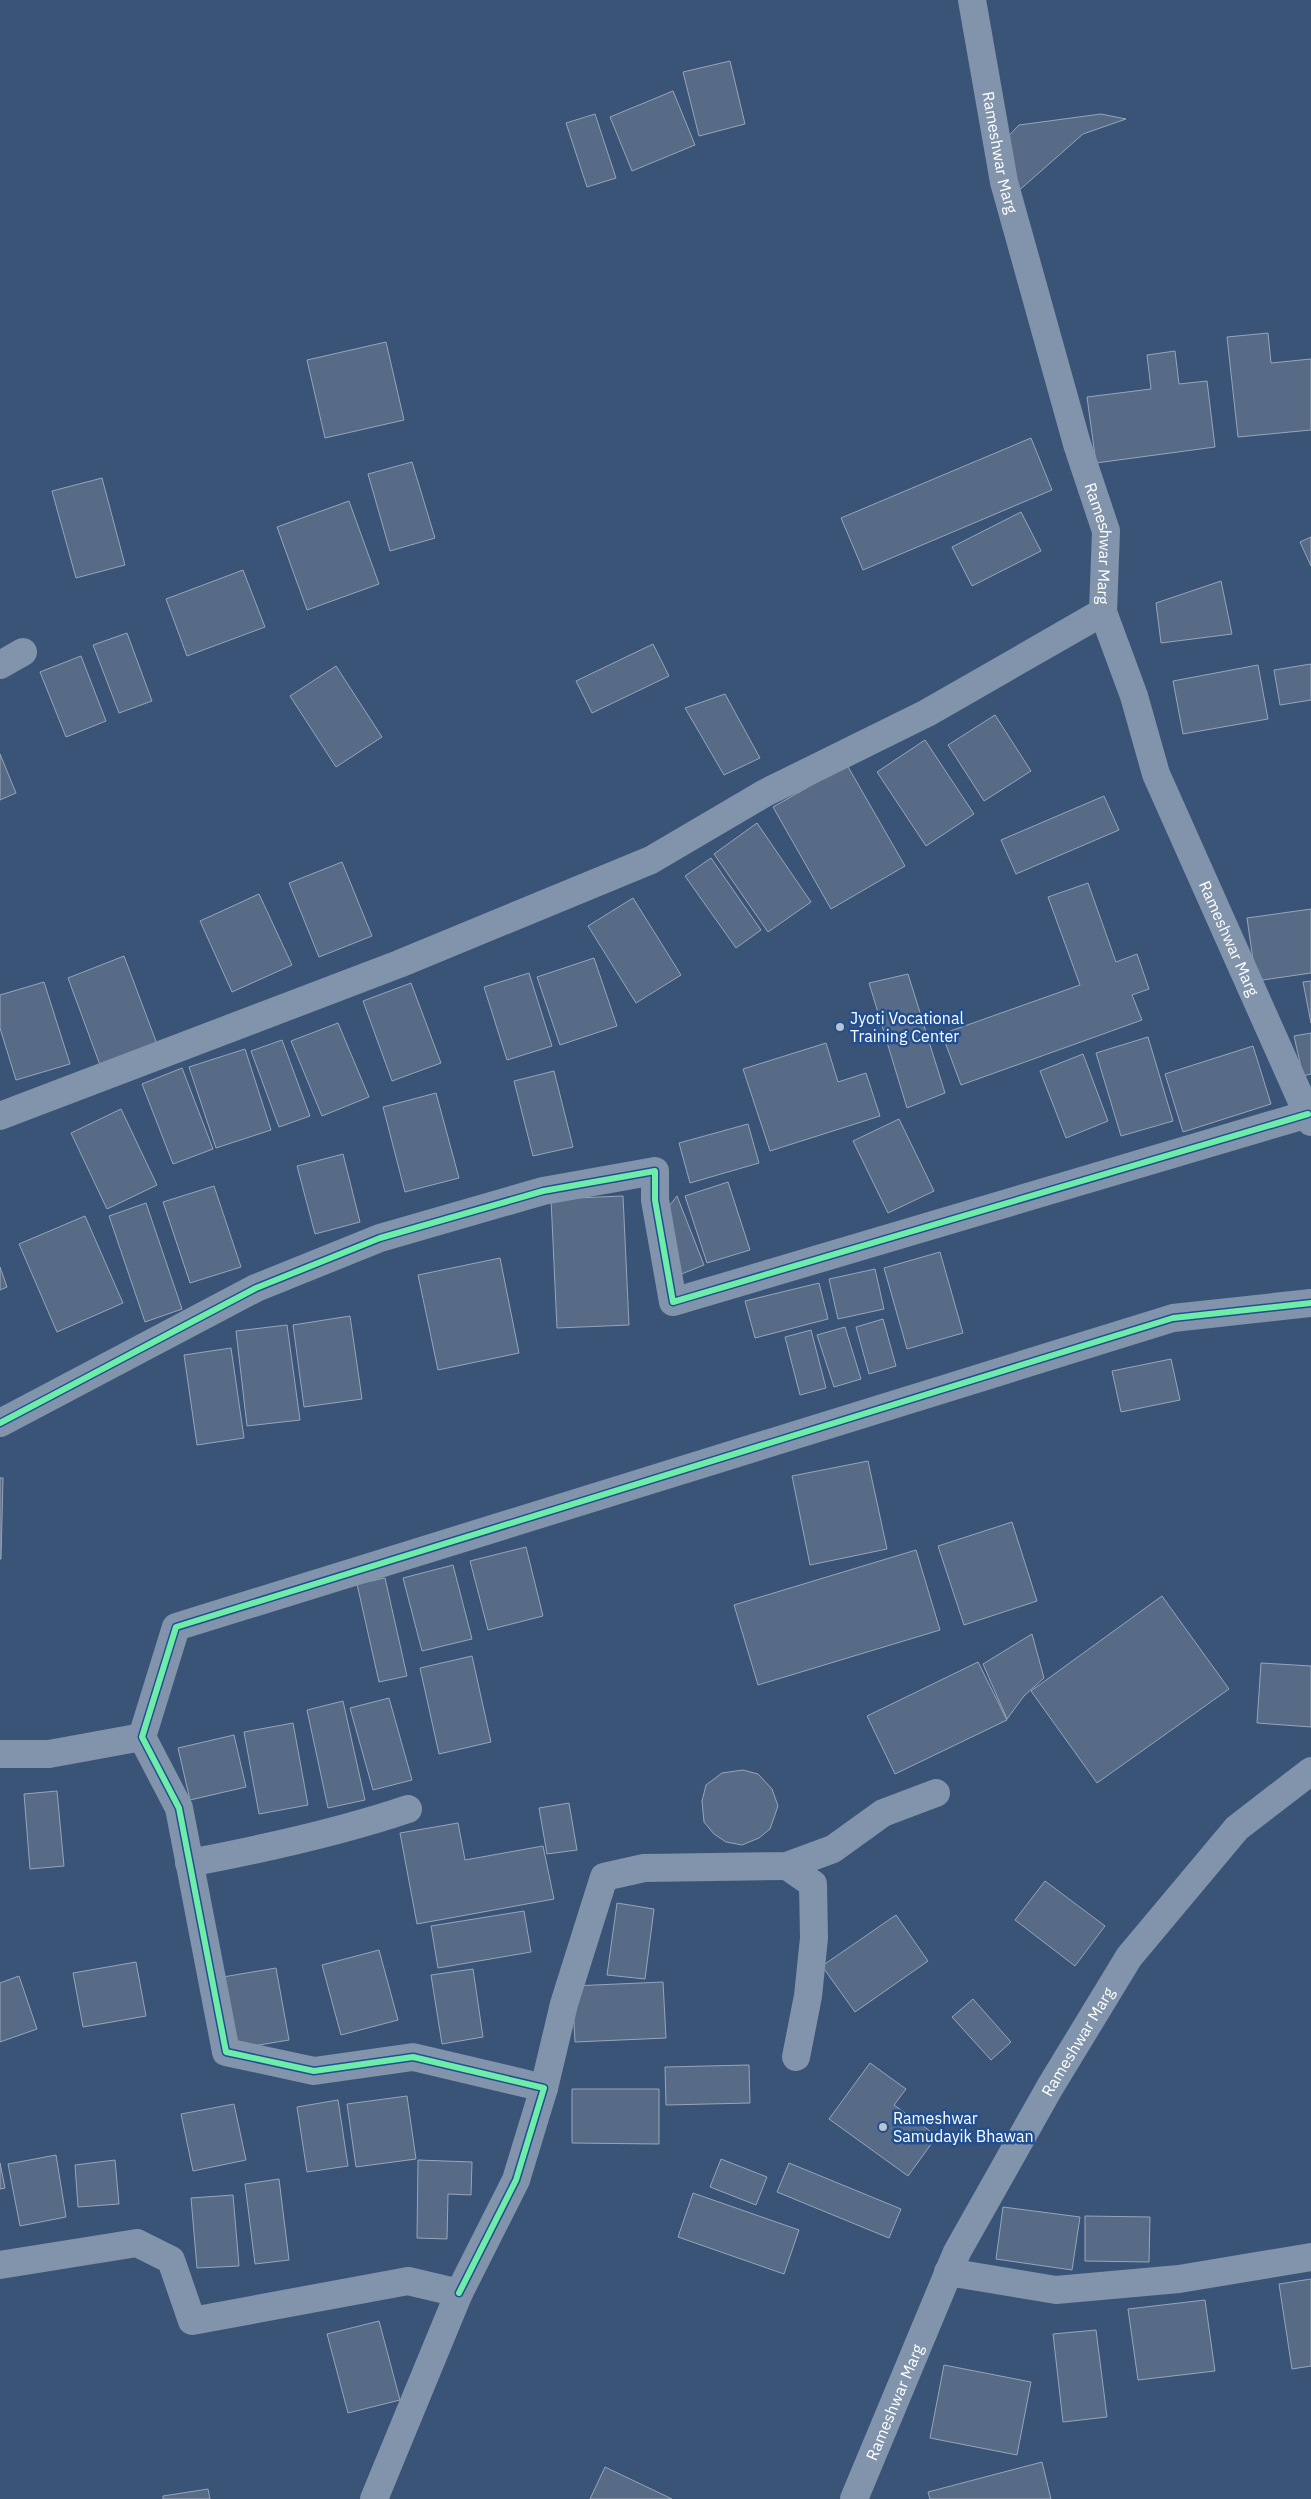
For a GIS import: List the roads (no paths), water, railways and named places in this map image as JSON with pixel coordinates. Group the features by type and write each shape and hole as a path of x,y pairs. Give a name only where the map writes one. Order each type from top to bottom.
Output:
{"street":[{"name":"Rameshwar Marg","path":"972,0 1004,182 1077,444 1106,531 1103,612 1134,696 1156,774 1309,1118"},
{"path":"0,1116 399,964 651,860 765,793 927,713 1103,612"},
{"path":"0,1423 256,1288 380,1238 544,1191 654,1171 655,1200 673,1302 1309,1118"},
{"path":"544,2088 413,2057 314,2071 226,2052 179,1808 142,1736 176,1627 1173,1318 1311,1303"},
{"path":"0,1754 50,1754 142,1736"},
{"name":"Rameshwar Marg","path":"854,2499 957,2252 1050,2087 1129,1957 1237,1828 1311,1771"},
{"path":"374,2499 459,2293 516,2180 544,2088 564,2004 604,1877 644,1868 787,1866 833,1849 883,1813 936,1793"},
{"path":"189,1863 253,1851 364,1824 408,1809"},
{"path":"787,1866 813,1884 814,1938 808,1996 796,2057"},
{"path":"0,2265 137,2243 171,2260 192,2321 408,2281 459,2293"},
{"path":"948,2272 1056,2290 1179,2279 1311,2257"}],"place":[{"name":"Jyoti Vocational Training Center","path":"840,1027"},
{"name":"Rameshwar Samudayik Bhawan","path":"883,2127"}]}
